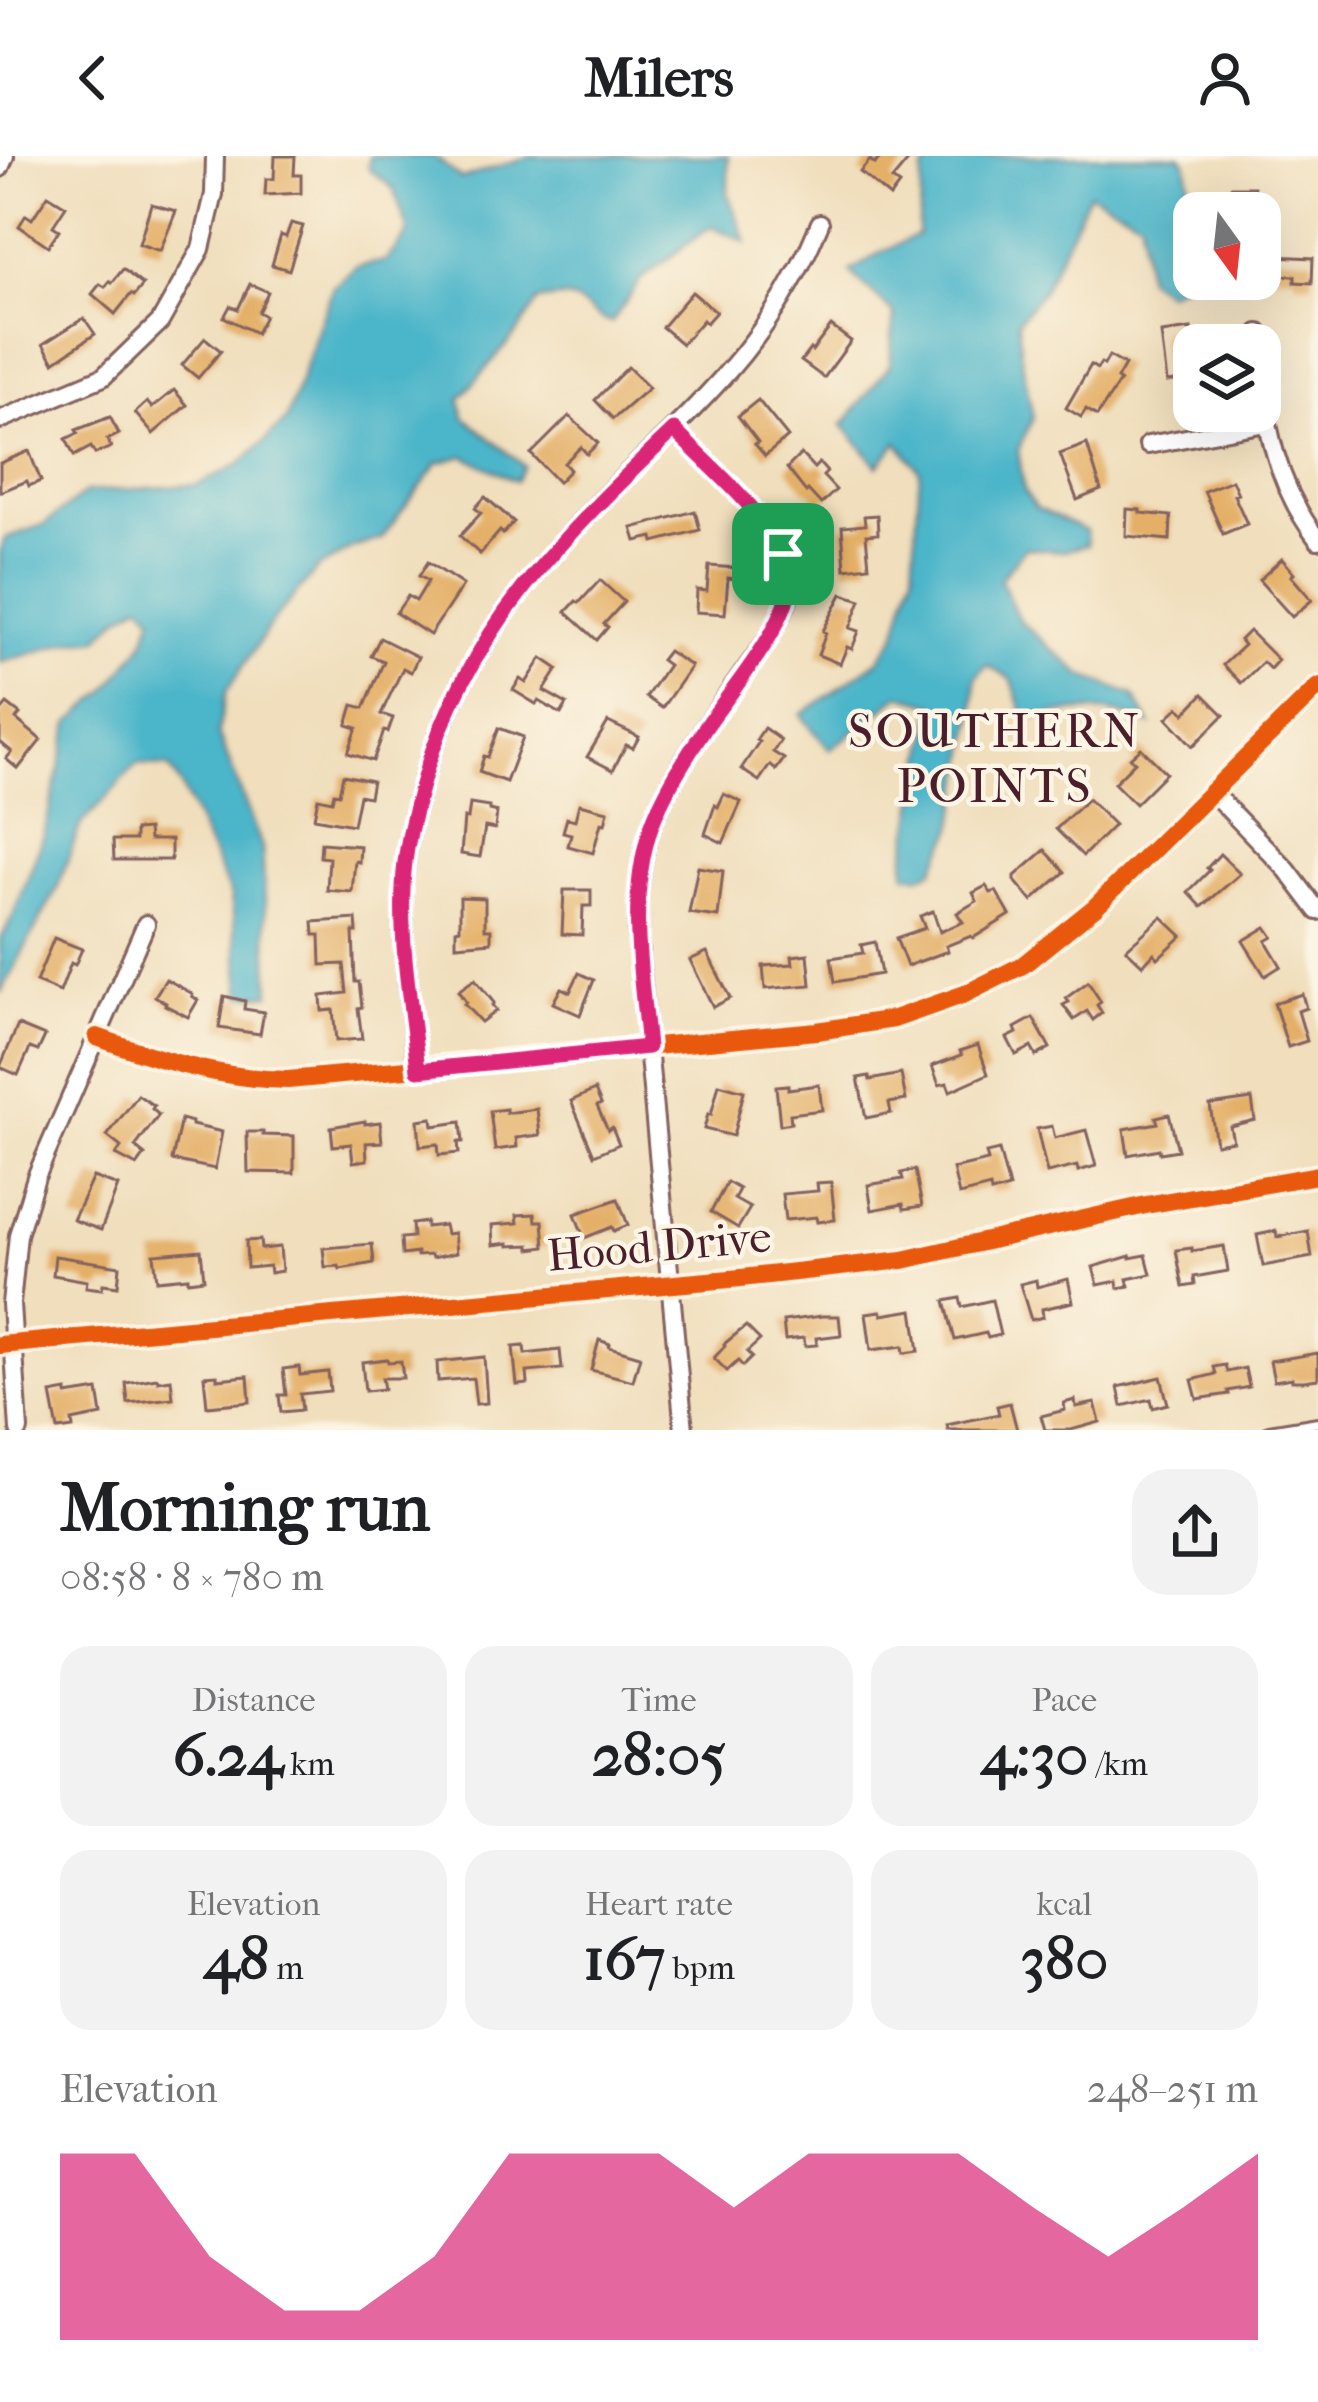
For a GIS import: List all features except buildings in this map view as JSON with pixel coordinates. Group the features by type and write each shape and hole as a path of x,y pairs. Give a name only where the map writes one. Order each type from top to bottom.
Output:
{"street":[{"path":"0,168 5,156"},
{"path":"0,420 103,377 160,322 201,249 214,194 214,156"},
{"path":"418,1070 403,884 416,804 446,715 484,640 536,569 725,378 775,314 820,223"},
{"path":"674,430 759,517 790,572 788,601 768,639 668,789 650,832 640,880 637,929 684,1430"},
{"path":"1148,445 1218,432"},
{"path":"1268,432 1290,497 1318,541"},
{"path":"97,1037 182,1066 288,1080 818,1031 911,1013 994,981 1050,946 1318,687"},
{"path":"1212,792 1287,870 1318,911"},
{"path":"19,1430 6,1345 14,1264 27,1202 146,924"},
{"name":"Hood Drive","path":"6,1345 903,1260 1146,1204 1318,1175"}],"lane":[{"path":"1270,1430 1318,1422"}],"water":[{"path":"369,156 434,156 461,179 531,156 728,156 728,195 747,242 711,226 641,279 612,322 573,300 538,301 460,399 464,417 524,466 516,481 464,456 438,463 381,539 352,548 318,568 275,618 226,692 218,733 262,847 270,994 242,995 231,895 181,786 169,767 137,764 80,826 57,889 0,994 0,941 44,835 70,723 108,689 143,644 153,616 141,603 98,639 69,642 0,663 0,554 5,538 44,525 86,492 197,485 240,464 286,421 333,287 356,267 386,261 409,232 393,188 369,169"},
{"path":"932,156 1181,156 1187,164 1190,192 1173,192 1173,289 1167,292 1146,278 1141,220 1089,193 1043,290 1018,321 1033,418 1018,450 1024,490 1035,507 1086,531 1087,545 1063,551 1025,548 1000,579 1019,620 1083,676 1133,695 1150,724 1100,711 1024,716 1012,680 987,665 976,677 954,828 933,870 920,876 906,874 905,859 934,704 900,695 830,750 801,715 879,660 896,635 913,573 920,471 898,442 878,466 843,425 890,365 894,313 850,272 918,235 923,172"}],"cycle path":[{"path":"97,1037 191,1067 288,1080 817,1031 894,1019 965,994 1023,965 1095,907 1318,687"},
{"path":"0,1345 903,1260 1146,1205 1318,1175"}],"district":[{"name":"SOUTHERN POINTS","path":"995,758"}],"route":[{"path":"674,430 759,517 783,554 790,588 782,614 668,789 650,832 637,929 648,1047 418,1070 403,915 407,850 416,804 446,715 468,668 507,606 578,524 674,430"}]}
